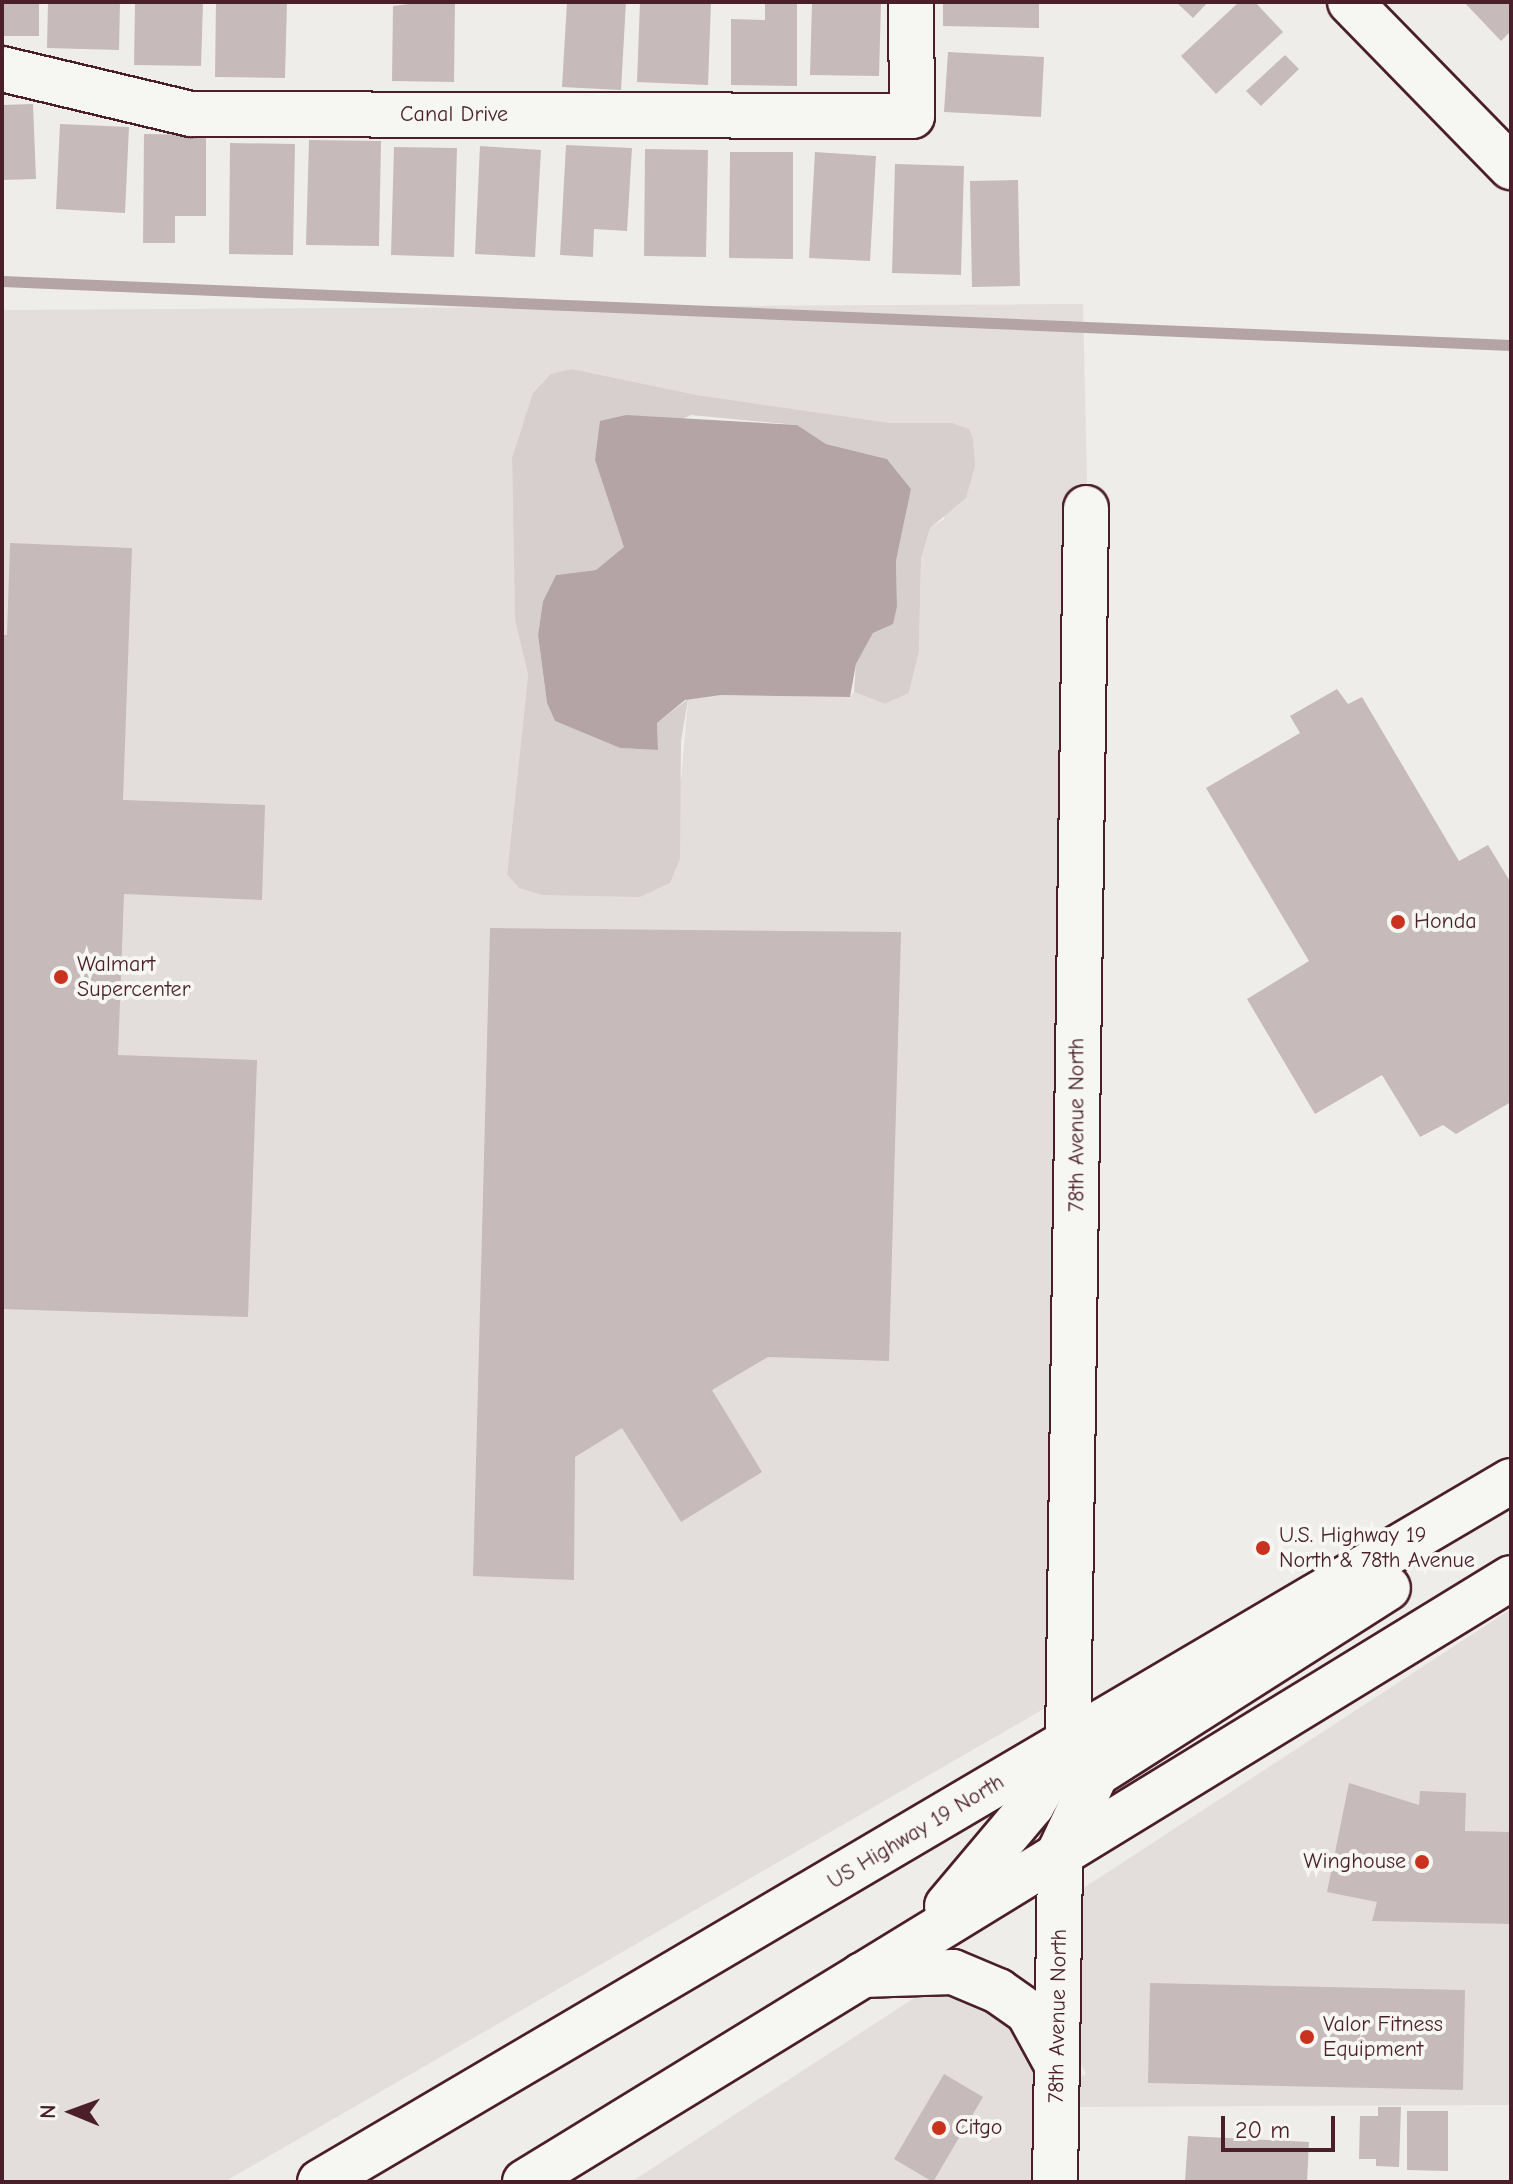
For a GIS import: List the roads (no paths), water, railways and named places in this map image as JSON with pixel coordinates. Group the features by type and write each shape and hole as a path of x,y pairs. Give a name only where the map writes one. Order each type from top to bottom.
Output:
{"main road":[{"name":"Canal Drive","path":"2,69 191,114 912,116 911,2"},
{"path":"1350,2 1511,167"},
{"name":"78th Avenue North","path":"1068,1742 1086,508"},
{"path":"1060,1851 1096,1774 1452,1547 1500,1488"},
{"name":"US Highway 19 North","path":"320,2182 1500,1488"},
{"path":"525,2182 1060,1851 1511,1578"},
{"path":"919,1939 1032,1805 1068,1742"},
{"name":"78th Avenue North","path":"1055,2182 1060,1851"},
{"path":"860,1975 953,1972 998,1991 1028,2012 1057,2065"}],"waterway":[{"path":"2,281 1511,345"}],"place":[{"name":"Honda","path":"1398,922"},
{"name":"Walmart Supercenter","path":"61,977"},
{"name":"U.S. Highway 19 North & 78th Avenue","path":"1263,1548"},
{"name":"Winghouse","path":"1422,1862"},
{"name":"Valor Fitness Equipment","path":"1307,2037"},
{"name":"Citgo","path":"939,2128"}]}
